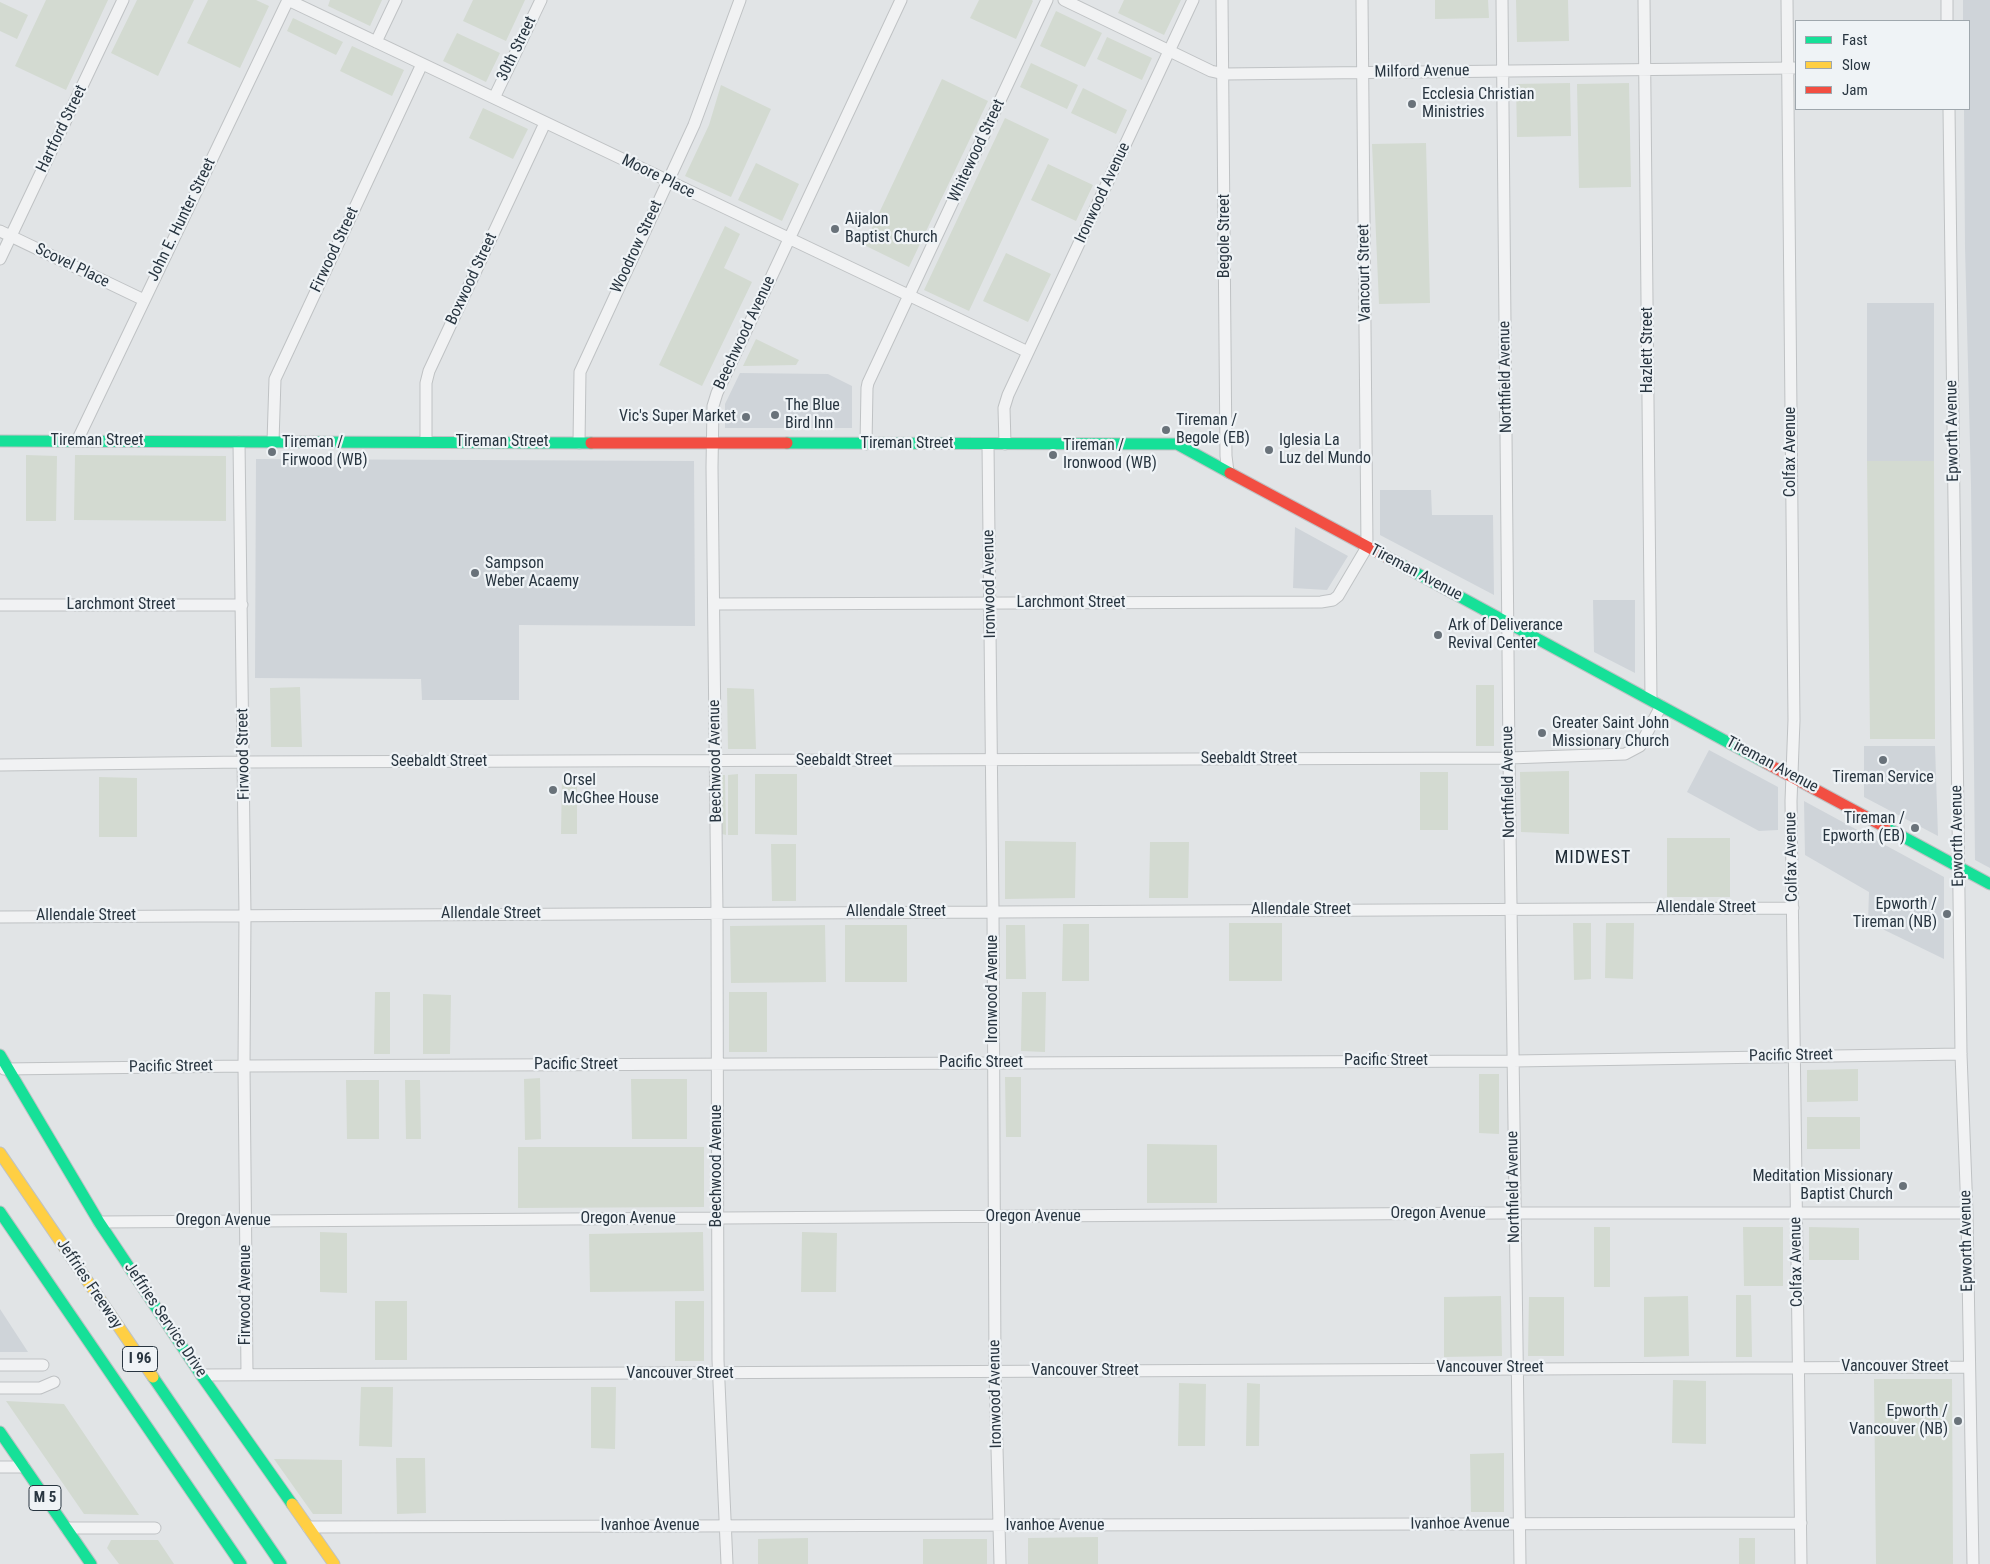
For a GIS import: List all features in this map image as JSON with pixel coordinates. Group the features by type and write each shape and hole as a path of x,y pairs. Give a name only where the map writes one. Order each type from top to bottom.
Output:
{"main road":[{"name":"Tireman Street","path":"0,441 1005,444"},
{"name":"Tireman Avenue","path":"1005,444 1177,444 1990,884"},
{"name":"Jeffries Service Drive","path":"0,1055 4,1069 99,1222 201,1376 334,1564"},
{"name":"Jeffries Freeway","path":"0,1152 281,1564"},
{"name":"Jeffries Freeway","path":"0,1212 240,1564"},
{"name":"M 5","path":"0,1432 91,1564"}],"street":[{"name":"Hartford Street","path":"0,259 5,234 123,0"},
{"name":"Moore Place","path":"288,0 1028,352"},
{"name":"John E. Hunter Street","path":"76,441 288,0"},
{"path":"376,42 396,0"},
{"name":"30th Street","path":"494,98 541,0"},
{"name":"Woodrow Street","path":"579,443 580,372 694,125 740,0"},
{"name":"Beechwood Avenue","path":"727,1564 719,1374 714,406 717,393 901,0"},
{"name":"Whitewood Street","path":"866,444 867,388 1048,0"},
{"name":"Milford Avenue","path":"1064,0 1211,71 1224,74 1792,68"},
{"name":"Ironwood Avenue","path":"1005,444 1005,402 1194,0"},
{"name":"Begole Street","path":"1222,0 1226,456 1228,472"},
{"name":"Vancourt Street","path":"1362,0 1367,547"},
{"name":"Northfield Avenue","path":"1502,0 1509,758 1520,1564"},
{"name":"Hazlett Street","path":"1644,0 1656,703"},
{"name":"Colfax Avenue","path":"1787,0 1792,68 1794,720 1792,908 1802,1564"},
{"path":"1947,0 1948,20"},
{"name":"Firwood Street","path":"273,442 275,379 422,64"},
{"name":"Epworth Avenue","path":"1949,110 1961,1054 1967,1213 1973,1564"},
{"name":"Boxwood Street","path":"426,442 426,383 429,372 545,123"},
{"name":"Scovel Place","path":"5,234 144,300"},
{"name":"Firwood Street","path":"240,442 245,915 244,1066"},
{"name":"Ironwood Avenue","path":"988,444 994,912 995,1371 1000,1564"},
{"name":"Larchmont Street","path":"714,604 1321,602 1332,600 1338,596 1367,547"},
{"name":"Larchmont Street","path":"0,605 242,605"},
{"name":"Seebaldt Street","path":"0,765 244,762 1509,758 1624,754 1640,746 1656,703"},
{"name":"Allendale Street","path":"0,917 1792,908"},
{"name":"Pacific Street","path":"4,1069 244,1066 1513,1061 1961,1054"},
{"name":"Firwood Avenue","path":"244,1066 246,1374"},
{"name":"Oregon Avenue","path":"99,1222 1967,1213"},
{"path":"0,1365 43,1365"},
{"name":"Vancouver Street","path":"201,1376 246,1374 719,1374 1517,1368 1969,1367"},
{"path":"0,1388 40,1388 54,1382"},
{"path":"0,1467 24,1467"},
{"name":"Ivanhoe Avenue","path":"308,1527 1801,1523"},
{"path":"66,1528 155,1528"}],"shaded area":[{"path":"46,0 108,0 66,90 15,66"},
{"path":"137,0 194,0 158,76 111,53"},
{"path":"208,0 256,0 269,6 240,68 187,43"},
{"path":"330,0 382,0 370,26 328,6"},
{"path":"473,0 525,0 506,41 463,21"},
{"path":"979,0 1033,1 1016,39 970,18"},
{"path":"1124,0 1181,0 1164,35 1118,13"},
{"path":"1435,0 1488,0 1489,18 1435,19"},
{"path":"1516,0 1568,0 1569,41 1517,42"},
{"path":"1963,0 1990,0 1990,868 1975,860 1964,110 1970,110 1970,20 1963,20"},
{"path":"0,2 28,15 17,39 0,31"},
{"path":"1056,11 1102,33 1085,67 1040,46"},
{"path":"293,18 343,42 336,55 287,31"},
{"path":"457,33 500,53 486,82 443,61"},
{"path":"1107,37 1152,58 1142,80 1097,59"},
{"path":"352,46 404,70 392,96 340,71"},
{"path":"1031,63 1078,85 1067,109 1020,87"},
{"path":"942,79 988,101 909,267 864,245"},
{"path":"1570,83 1571,136 1517,137 1516,84"},
{"path":"1629,83 1631,187 1579,188 1577,84"},
{"path":"721,85 771,109 731,197 685,176 709,125"},
{"path":"1083,88 1127,110 1116,134 1071,113"},
{"path":"483,108 528,129 513,159 469,138"},
{"path":"1005,118 1049,139 969,311 924,290"},
{"path":"1426,143 1430,303 1379,304 1372,144"},
{"path":"756,163 799,184 782,221 738,200"},
{"path":"1048,164 1093,185 1076,221 1031,200"},
{"path":"725,226 740,234 724,268 752,282 702,386 659,365"},
{"path":"1006,253 1051,274 1028,322 983,301"},
{"path":"1867,303 1934,303 1934,461 1867,461"},
{"path":"756,339 799,360 796,365 743,366"},
{"path":"740,373 828,374 852,386 852,428 725,428 725,404"},
{"path":"26,455 57,456 56,521 26,521"},
{"path":"75,455 226,456 226,521 74,520"},
{"name":"Sampson Weber Acaemy","path":"256,459 694,461 695,626 519,625 519,700 422,700 421,679 255,678"},
{"path":"1867,461 1934,461 1935,739 1870,739"},
{"path":"1380,490 1431,490 1432,515 1493,515 1494,595 1380,535"},
{"path":"1295,527 1348,556 1327,590 1293,588"},
{"path":"1593,600 1635,600 1635,673 1594,652"},
{"path":"1476,685 1494,685 1494,746 1476,746"},
{"path":"300,687 302,747 271,747 270,688"},
{"path":"727,688 754,689 756,749 728,749"},
{"path":"1864,746 1935,746 1938,836 1864,797"},
{"path":"1709,750 1778,787 1778,830 1759,831 1687,792"},
{"path":"1569,771 1569,834 1521,832 1520,772"},
{"path":"1420,772 1448,772 1448,830 1420,830"},
{"path":"738,774 738,835 728,835 728,775"},
{"path":"755,774 797,774 797,835 755,834"},
{"path":"562,775 577,775 577,834 561,834"},
{"path":"721,775 725,775 726,835 722,834"},
{"path":"99,777 137,778 137,837 99,837"},
{"path":"1804,801 1944,877 1944,959 1868,922 1869,892 1805,855"},
{"path":"1667,838 1730,838 1730,897 1667,897"},
{"path":"1005,841 1076,842 1075,898 1005,899"},
{"path":"1150,842 1189,842 1188,898 1149,898"},
{"path":"771,844 796,844 796,901 772,901"},
{"path":"1229,923 1282,923 1282,981 1229,981"},
{"path":"1573,923 1591,923 1591,979 1574,980"},
{"path":"1606,923 1634,923 1633,979 1605,978"},
{"path":"1063,924 1089,924 1089,981 1062,981"},
{"path":"825,925 826,982 731,983 730,926"},
{"path":"845,925 907,925 907,982 845,982"},
{"path":"1006,925 1025,925 1026,979 1006,979"},
{"path":"375,992 390,992 390,1054 374,1054"},
{"path":"729,992 767,992 767,1052 729,1052"},
{"path":"1022,992 1046,992 1045,1052 1021,1051"},
{"path":"423,994 451,995 450,1054 423,1054"},
{"path":"1858,1069 1858,1101 1807,1102 1807,1070"},
{"path":"1479,1074 1499,1074 1499,1134 1479,1133"},
{"path":"1005,1077 1021,1077 1021,1137 1006,1137"},
{"path":"540,1078 541,1139 525,1140 524,1079"},
{"path":"631,1079 687,1079 687,1139 632,1139"},
{"path":"346,1080 379,1080 379,1139 347,1139"},
{"path":"405,1080 420,1080 421,1139 406,1139"},
{"path":"1807,1117 1860,1117 1860,1149 1807,1149"},
{"path":"1147,1144 1217,1145 1217,1203 1147,1203"},
{"path":"518,1147 704,1147 704,1207 518,1208"},
{"path":"1594,1227 1610,1227 1610,1287 1594,1287"},
{"path":"1743,1227 1783,1227 1783,1286 1744,1286"},
{"path":"1809,1227 1859,1228 1859,1260 1809,1260"},
{"path":"320,1232 347,1233 347,1293 320,1292"},
{"path":"703,1232 704,1291 590,1292 589,1234"},
{"path":"802,1232 837,1233 836,1292 801,1292"},
{"path":"1736,1295 1751,1295 1752,1357 1736,1357"},
{"path":"1501,1296 1502,1356 1444,1357 1444,1297"},
{"path":"1688,1296 1689,1356 1644,1357 1644,1297"},
{"path":"1529,1297 1564,1297 1564,1356 1528,1356"},
{"path":"375,1301 407,1301 407,1360 375,1360"},
{"path":"675,1301 704,1301 704,1361 675,1361"},
{"path":"0,1309 28,1352 0,1352"},
{"path":"1874,1379 1952,1379 1953,1564 1876,1564"},
{"path":"1673,1380 1706,1381 1706,1444 1672,1443"},
{"path":"1179,1383 1206,1384 1205,1446 1178,1446"},
{"path":"1247,1383 1260,1384 1259,1446 1246,1446"},
{"path":"361,1387 393,1387 392,1447 359,1446"},
{"path":"591,1387 616,1387 615,1449 591,1448"},
{"path":"6,1401 64,1404 139,1515 84,1514"},
{"path":"1504,1453 1504,1512 1471,1512 1470,1454"},
{"path":"396,1458 425,1458 426,1513 397,1514"},
{"path":"274,1459 342,1460 342,1514 313,1514"},
{"path":"1098,1537 1098,1564 1028,1564 1028,1538"},
{"path":"808,1538 808,1564 758,1564 758,1539"},
{"path":"1739,1538 1755,1538 1755,1564 1739,1564"},
{"path":"923,1539 987,1539 987,1564 923,1564"},
{"path":"111,1540 158,1540 174,1564 119,1564 107,1548"}],"traffic: fast":[{"path":"0,441 591,443"},
{"path":"787,443 1177,444 1230,473"},
{"path":"1396,562 1766,763"},
{"path":"1885,827 1990,884"},
{"path":"0,1055 99,1222 201,1375 292,1504"},
{"path":"0,1212 241,1564"},
{"path":"153,1377 281,1564"},
{"path":"0,1432 91,1564"}],"traffic: slow":[{"path":"0,1153 153,1377"},
{"path":"292,1504 334,1564"}],"traffic: jam":[{"path":"591,443 787,443"},
{"path":"1230,473 1396,562"},
{"path":"1766,763 1885,827"}],"place":[{"name":"Ecclesia Christian Ministries","path":"1412,104"},
{"name":"Aijalon Baptist Church","path":"835,229"},
{"name":"The Blue Bird Inn","path":"775,415"},
{"name":"Vic's Super Market","path":"746,417"},
{"name":"Tireman / Begole (EB)","path":"1166,430"},
{"name":"Iglesia La Luz del Mundo","path":"1269,450"},
{"name":"Tireman / Firwood (WB)","path":"272,452"},
{"name":"Tireman / Ironwood (WB)","path":"1053,455"},
{"name":"Sampson Weber Acaemy","path":"475,573"},
{"name":"Ark of Deliverance Revival Center","path":"1438,635"},
{"name":"Greater Saint John Missionary Church","path":"1542,733"},
{"name":"Tireman Service","path":"1883,760"},
{"name":"Orsel McGhee House","path":"553,790"},
{"name":"Tireman / Epworth (EB)","path":"1915,828"},
{"name":"Epworth / Tireman (NB)","path":"1947,914"},
{"name":"Meditation Missionary Baptist Church","path":"1903,1186"},
{"name":"Epworth / Vancouver (NB)","path":"1958,1421"}],"district":[{"name":"MIDWEST","path":"1593,858"}]}
